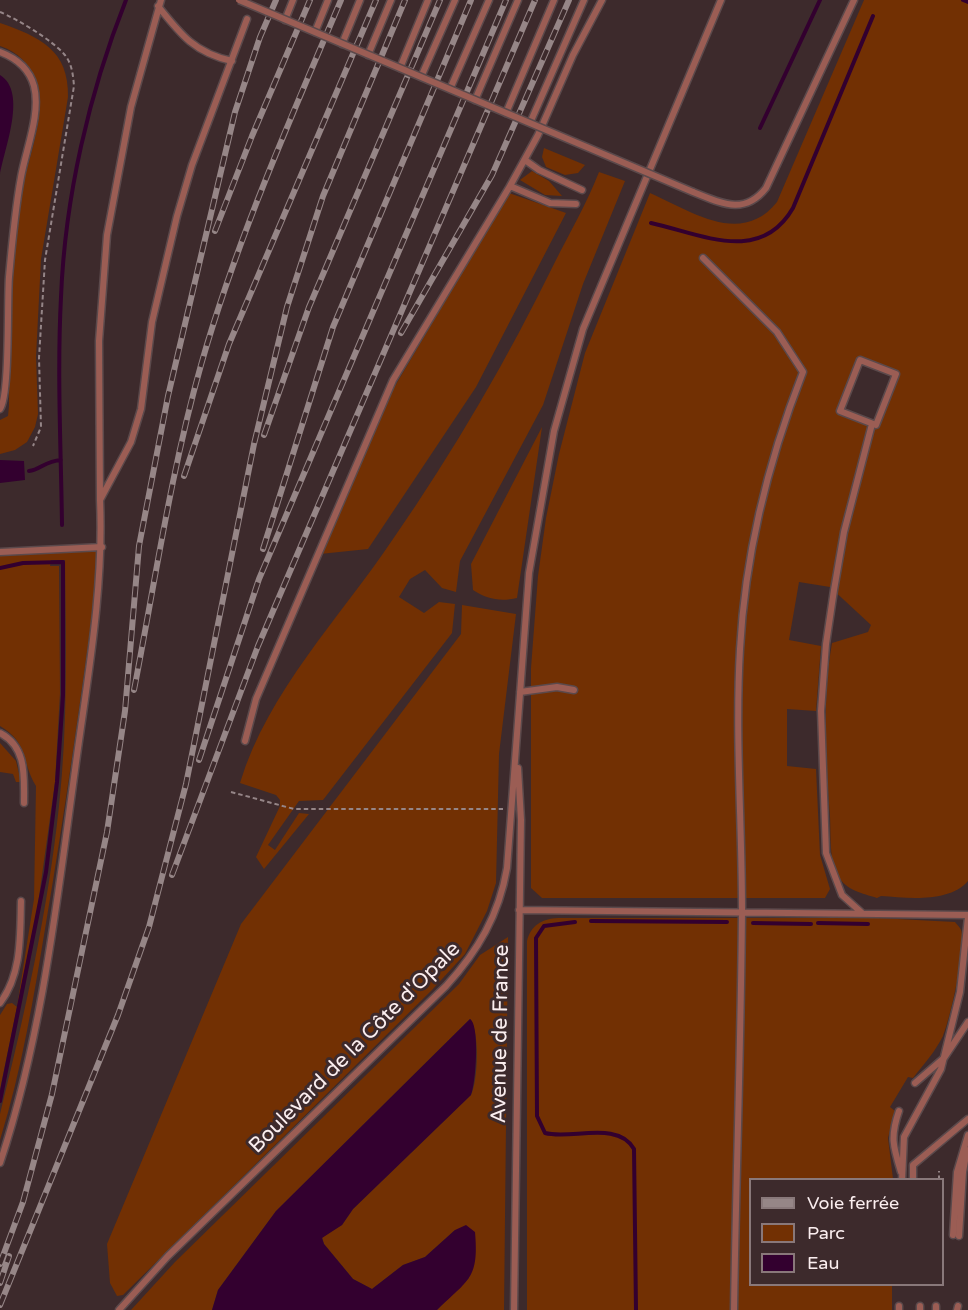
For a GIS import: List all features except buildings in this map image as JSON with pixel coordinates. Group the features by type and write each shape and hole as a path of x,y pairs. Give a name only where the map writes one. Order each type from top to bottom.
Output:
{"lane":[{"path":"239,0 693,192 735,206 758,198 766,188 854,0"},
{"path":"285,20 293,0"},
{"path":"315,32 328,0"},
{"path":"342,44 360,0"},
{"path":"368,55 391,0"},
{"path":"400,68 428,0"},
{"path":"422,77 455,0"},
{"path":"450,89 489,0"},
{"path":"475,100 518,0"},
{"path":"506,113 554,0"},
{"path":"530,123 584,0"},
{"path":"245,741 260,689 393,380 525,160 577,45 602,0"},
{"path":"517,759 530,562 546,469 561,404 583,329 721,0"},
{"path":"160,3 179,34 216,58 232,61"},
{"path":"0,1163 25,1070 46,971 99,599 102,547 98,423 102,276 111,212 131,107 160,3"},
{"path":"100,500 131,442 141,409 152,322 177,216 192,165 247,19"},
{"path":"0,52 17,60 29,75 34,87 35,109 15,211 7,303 5,392 0,409"},
{"path":"525,160 539,170 582,190"},
{"path":"510,186 550,203 576,204"},
{"path":"703,258 777,332 803,372 782,424 765,485 740,646 738,727 742,912 734,1310"},
{"path":"860,360 896,374 876,425 872,424 840,411 860,360"},
{"path":"862,913 842,895 826,853 821,711 826,644 844,532 872,424"},
{"path":"0,552 102,547"},
{"path":"520,692 557,687 574,690"},
{"path":"0,733 10,738 20,754 24,803"},
{"name":"Boulevard de la Côte d'Opale","path":"119,1310 168,1256 468,962 484,937 500,897 507,868 509,809 517,759"},
{"name":"Avenue de France","path":"514,1310 521,820 517,759"},
{"path":"0,1003 15,975 20,951 21,902"},
{"path":"519,910 968,916 960,992 941,1070 904,1137 902,1178"},
{"path":"915,1083 944,1058 968,1022"},
{"path":"899,1111 893,1128 892,1144 902,1178"},
{"path":"913,1178 913,1164 968,1119"},
{"path":"968,1135 957,1172 956,1236 968,1145"}],"path":[{"path":"0,12 14,18 64,54 72,69 74,86 45,260 39,358 41,426 33,446"},
{"path":"231,792 280,806 305,809 509,809"},
{"path":"939,1171 939,1178"}],"green space":[{"path":"864,0 968,0 968,881 960,888 939,896 915,898 881,896 877,898 850,888 838,876 831,848 826,751 829,665 832,643 868,632 871,625 830,587 799,582 789,640 821,646 816,711 787,709 787,766 816,769 820,855 830,889 825,898 542,898 531,888 531,668 538,576 546,518 559,454 585,353 650,193 699,216 732,224 748,222 763,215 777,202","holes":["860,360 896,374 875,425 840,411"]},
{"path":"0,23 28,34 49,48 63,68 68,97 41,259 36,357 38,414 35,427 27,442 15,450 0,454 0,420 8,416 9,406 11,308 18,209 37,129 40,97 37,83 27,65 13,52 0,46"},
{"path":"544,148 585,165 578,173 565,175 546,167 542,157"},
{"path":"532,171 549,181 562,196 545,195 520,180"},
{"path":"599,172 625,181 583,284 543,405 460,561 456,592 442,588 425,570 410,579 399,597 424,613 439,602 455,604 452,633 323,800 299,801 268,845 275,850 299,813 309,814 264,869 256,857 280,806 280,800 276,795 240,783 252,749 287,686 416,506 459,438 518,333 584,206"},
{"path":"509,193 566,213 476,387 368,549 320,554 392,391"},
{"path":"542,427 517,598 499,600 489,598 473,590 471,564"},
{"path":"96,551 96,586 53,881 27,1032 0,1140 0,1114 35,961 49,884 64,744 66,652 65,560 51,560 50,566 59,566 60,693 55,782 37,911 0,1089 0,1015 7,1004 12,1003 17,1007 34,899 36,786 16,739 0,726 0,556"},
{"path":"462,605 516,614 499,754 496,883 487,911 465,954 432,990 123,1295 117,1296 110,1283 107,1244 241,924 461,634"},
{"path":"0,743 16,761 21,782 16,782 13,774 0,772"},
{"path":"558,918 878,918 955,922 961,930 962,951 957,983 943,1036 913,1078 908,1077 890,1107 895,1111 888,1138 893,1178 749,1178 749,1286 892,1286 892,1310 527,1310 527,941 534,927 547,920"},
{"path":"508,937 504,1310 437,1310 469,1278 455,1230 425,1257 403,1265 372,1289 353,1279 324,1244 322,1237 342,1225 353,1209 471,1095 475,1079 477,1045 470,1019 276,1211 218,1290 212,1310 131,1310 175,1262 459,984 480,955"}],"water":[{"path":"0,75 8,83 13,107 12,122 0,175"},
{"path":"0,460 24,461 25,480 0,483"},
{"path":"470,1019 476,1043 476,1068 471,1095 353,1209 342,1225 322,1238 324,1244 353,1279 372,1289 403,1265 425,1257 455,1230 466,1225 475,1232 476,1248 473,1269 464,1284 437,1310 212,1310 218,1290 276,1211"}],"waterway":[{"path":"62,525 59,382 63,259 74,184 90,108 126,0"},
{"path":"760,128 820,0"},
{"path":"963,0 968,2"},
{"path":"651,223 728,241 747,241 764,236 779,225 793,208 873,16"},
{"path":"29,471 61,460"},
{"path":"0,568 23,563 63,562 63,695 57,782 46,872 0,1101"},
{"path":"591,921 727,922"},
{"path":"575,922 544,926 536,938 537,1116 545,1133 556,1135 606,1133 627,1140 634,1149 636,1310"},
{"path":"753,923 811,924"},
{"path":"818,923 868,924"}],"railway":[{"path":"0,1264 23,1202 52,1094 107,832 125,711 139,546 168,396 235,112 260,37 276,0"},
{"path":"215,231 252,136 310,0"},
{"path":"134,690 172,486 190,405 215,318 284,135 341,0"},
{"path":"184,476 229,344 376,0"},
{"path":"0,1305 118,1015 149,927 186,784 254,444 287,307 323,196 405,0"},
{"path":"264,435 309,307 440,0"},
{"path":"263,549 333,327 471,0"},
{"path":"199,760 259,579 506,0"},
{"path":"172,875 258,646 535,0"},
{"path":"401,333 492,175 569,0"},
{"path":"0,1283 9,1256"}]}
